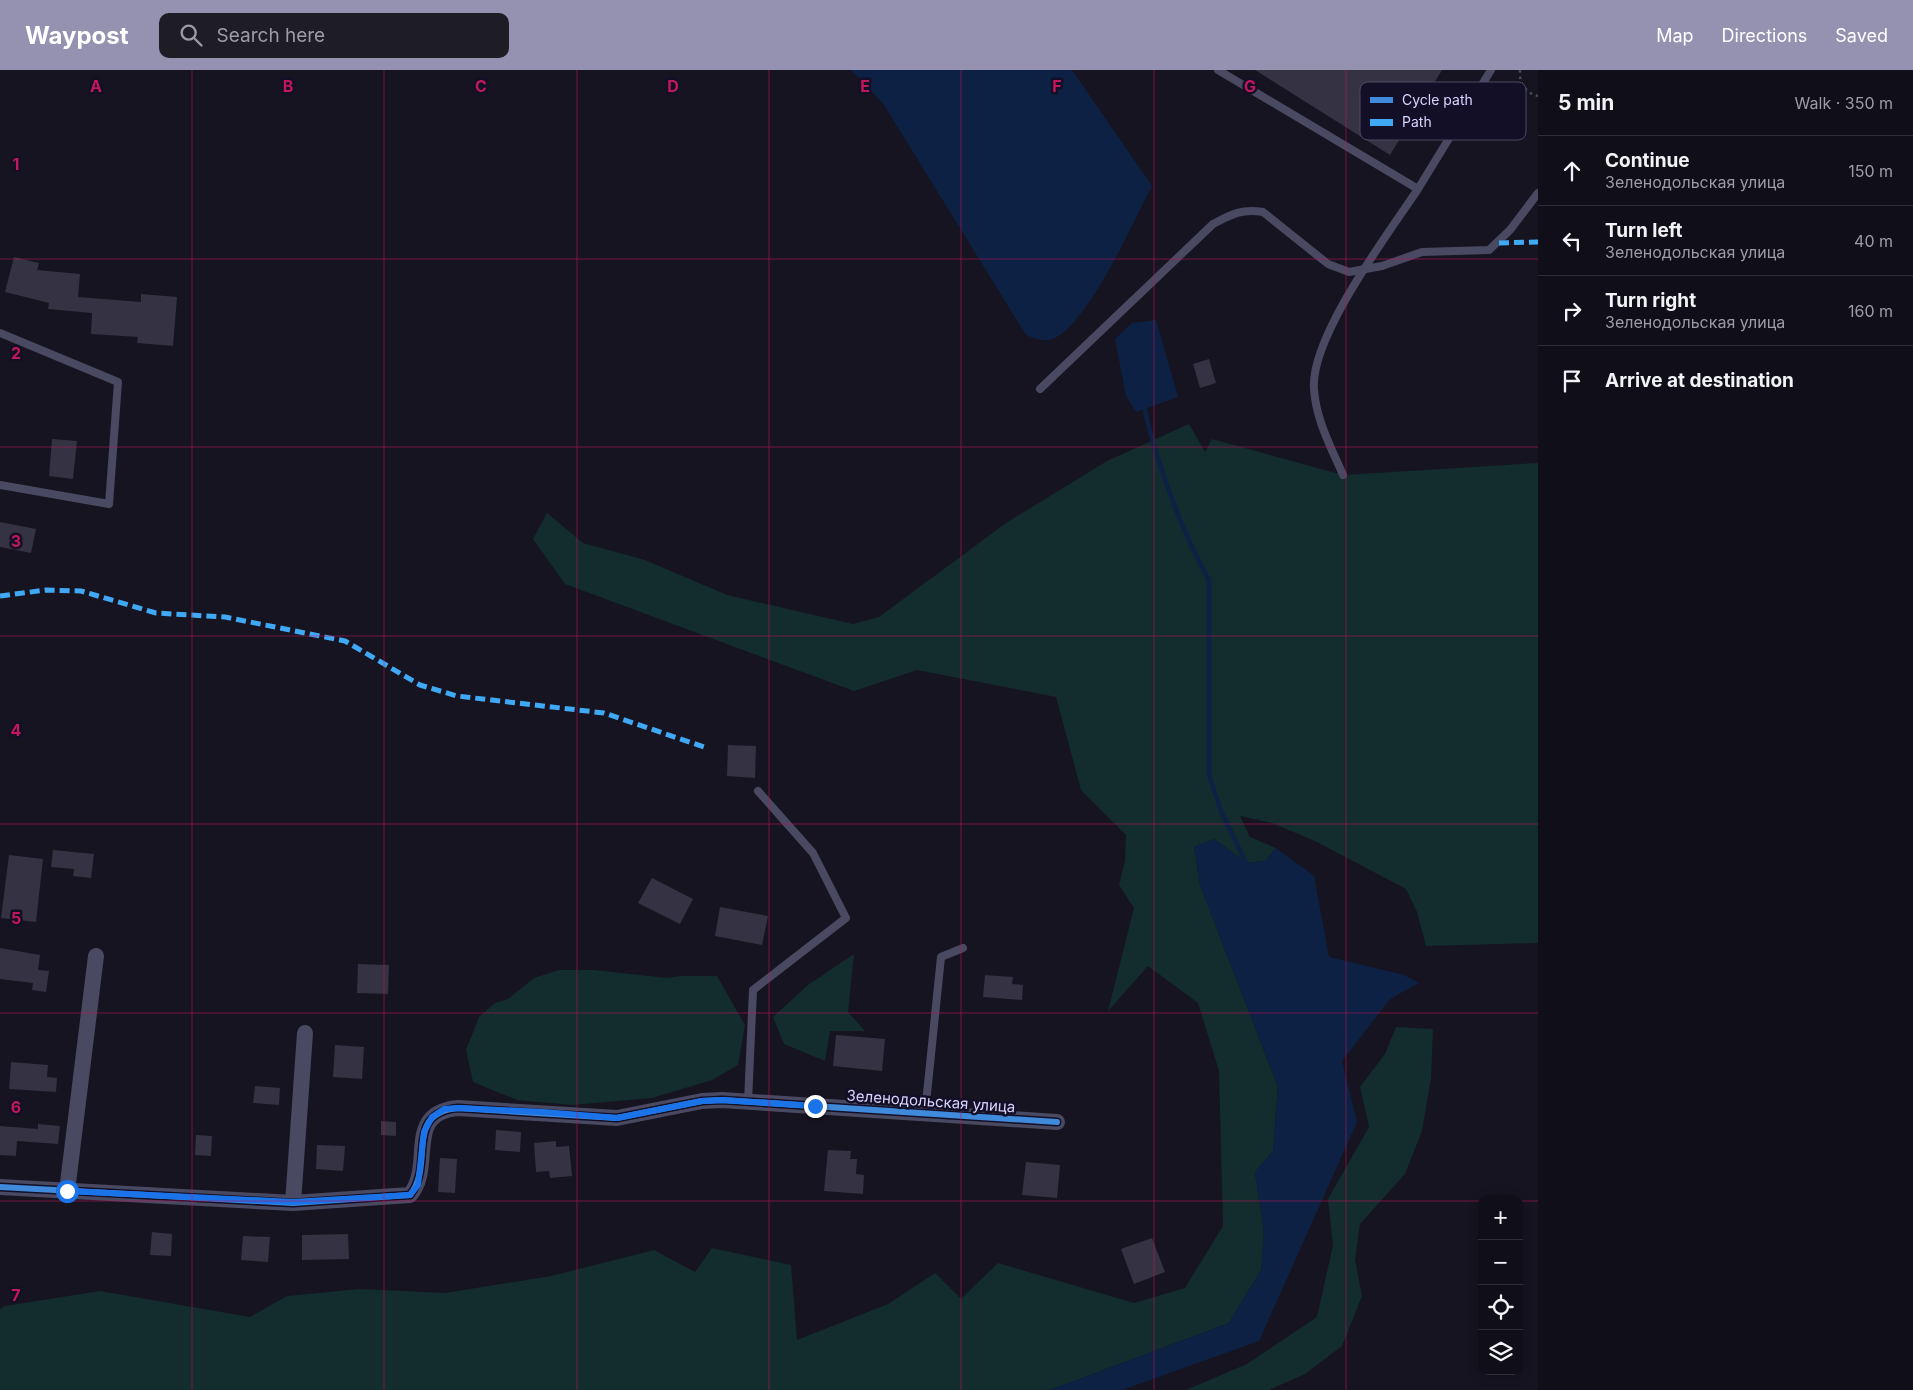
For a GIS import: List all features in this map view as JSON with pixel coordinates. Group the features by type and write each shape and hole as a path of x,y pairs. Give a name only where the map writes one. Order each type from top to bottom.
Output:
{"street":[{"path":"67,1191 96,956"},
{"path":"293,1202 305,1033"},
{"name":"Зеленодольская улица","path":"0,1187 293,1202 410,1195 418,1185 424,1132 432,1117 444,1109 458,1108 617,1118 702,1101 748,1102 1057,1122"}],"lane":[{"path":"1218,70 1418,189"},
{"path":"1484,82 1491,70"},
{"path":"1343,475 1317,417 1313,387 1319,356 1344,301 1448,140"},
{"path":"1040,389 1213,224 1238,211 1252,210 1267,215 1328,264 1349,272 1365,270 1422,252 1489,250 1510,230 1538,193"},
{"path":"0,333 118,382 108,504 0,486"},
{"path":"748,1102 753,990 846,918 813,853 758,791"},
{"path":"925,1113 941,957 964,948"}],"path":[{"path":"1526,90 1538,96"}],"green space":[{"path":"1189,424 1205,452 1212,439 1343,475 1538,463 1538,943 1426,946 1417,912 1406,889 1315,841 1272,823 1240,816 1250,837 1276,848 1265,861 1247,863 1214,839 1194,847 1200,885 1278,1087 1273,1151 1255,1173 1264,1231 1261,1270 1229,1323 1050,1390 0,1390 0,1309 5,1306 100,1291 250,1317 287,1296 359,1289 445,1293 551,1276 654,1250 695,1272 712,1248 791,1265 797,1340 888,1304 935,1273 961,1299 998,1263 1134,1303 1185,1288 1223,1226 1219,1071 1198,1003 1148,966 1108,1011 1134,908 1119,885 1125,861 1126,835 1081,790 1056,697 917,670 854,691 565,584 533,539 547,513 583,543 645,560 727,595 853,624 879,617 1006,523 1107,461"},
{"path":"854,954 848,1012 865,1031 830,1031 825,1061 784,1044 773,1017 808,985"},
{"path":"559,970 594,970 667,978 717,976 745,1025 738,1065 712,1080 652,1098 572,1105 517,1100 473,1082 466,1050 479,1017 495,1003 508,999 534,978"},
{"path":"1396,1027 1433,1029 1431,1078 1422,1131 1405,1174 1360,1224 1355,1260 1362,1296 1342,1346 1305,1374 1269,1390 1186,1390 1247,1364 1317,1317 1333,1245 1328,1199 1369,1127 1360,1087 1385,1054"}],"water":[{"path":"851,70 1072,70 1152,186 1107,273 1077,318 1063,333 1049,340 1037,339 1026,335 884,105"},
{"path":"1156,320 1178,397 1136,412 1126,396 1115,339 1132,323"},
{"path":"1214,839 1247,863 1265,861 1276,848 1314,876 1329,957 1404,975 1419,983 1390,999 1342,1061 1357,1122 1259,1341 1122,1390 1050,1390 1229,1323 1261,1270 1264,1231 1255,1172 1273,1151 1278,1087 1200,885 1194,847"}],"building":[{"path":"1255,70 1442,70 1435,82 1360,82 1360,136"},
{"path":"1366,140 1399,140 1390,155"},
{"path":"14,257 39,263 37,270 80,274 78,297 141,302 141,294 177,297 173,346 137,343 138,337 91,334 92,313 48,309 49,303 5,292"},
{"path":"1209,359 1216,383 1200,388 1193,364"},
{"path":"52,439 77,441 73,479 49,476"},
{"path":"0,522 36,529 31,553 0,547"},
{"path":"728,745 756,746 755,778 727,776"},
{"path":"53,850 94,854 91,878 73,876 74,869 51,867"},
{"path":"9,855 43,859 36,922 1,918"},
{"path":"652,878 693,899 680,924 638,903"},
{"path":"720,907 768,916 762,945 715,936"},
{"path":"0,948 40,955 38,970 49,971 46,992 32,990 33,983 0,979"},
{"path":"358,964 389,965 388,994 357,993"},
{"path":"985,975 1013,977 1012,984 1023,985 1022,1000 983,997"},
{"path":"836,1035 885,1039 882,1071 833,1066"},
{"path":"335,1045 364,1047 362,1079 333,1077"},
{"path":"11,1062 48,1065 47,1077 57,1078 56,1092 9,1089"},
{"path":"255,1086 280,1088 279,1105 253,1103"},
{"path":"381,1121 396,1122 396,1136 381,1135"},
{"path":"38,1124 60,1126 58,1144 17,1141 16,1156 0,1155 0,1126 38,1129"},
{"path":"496,1130 521,1132 520,1152 495,1150"},
{"path":"196,1135 212,1136 211,1156 195,1155"},
{"path":"556,1141 556,1147 569,1146 572,1176 550,1178 549,1171 536,1172 534,1143"},
{"path":"317,1145 345,1146 343,1171 316,1169"},
{"path":"828,1150 851,1151 850,1159 857,1159 856,1174 864,1175 863,1194 824,1191"},
{"path":"440,1158 457,1159 455,1193 438,1192"},
{"path":"1026,1162 1060,1165 1057,1198 1022,1195"},
{"path":"152,1232 172,1234 171,1256 150,1255"},
{"path":"348,1234 349,1259 302,1260 302,1235"},
{"path":"243,1236 270,1237 268,1262 241,1260"},
{"path":"1152,1238 1165,1272 1134,1284 1121,1249"}],"waterway":[{"path":"1144,406 1170,495 1209,580 1209,775 1221,811 1248,867"}],"marked path":[{"path":"1499,243 1538,242"},
{"path":"0,596 46,590 81,591 156,613 225,617 345,641 420,685 457,696 604,713 704,747"}],"cycle path":[{"path":"0,1187 293,1203 410,1195 417,1183 425,1130 431,1119 441,1112 458,1108 617,1118 702,1101 722,1100 1057,1122"}],"route":[{"path":"67,1191 293,1202 410,1195 418,1185 424,1132 432,1117 444,1109 543,1112 584,1117 617,1118 645,1114 702,1101 722,1100 815,1106"}]}
